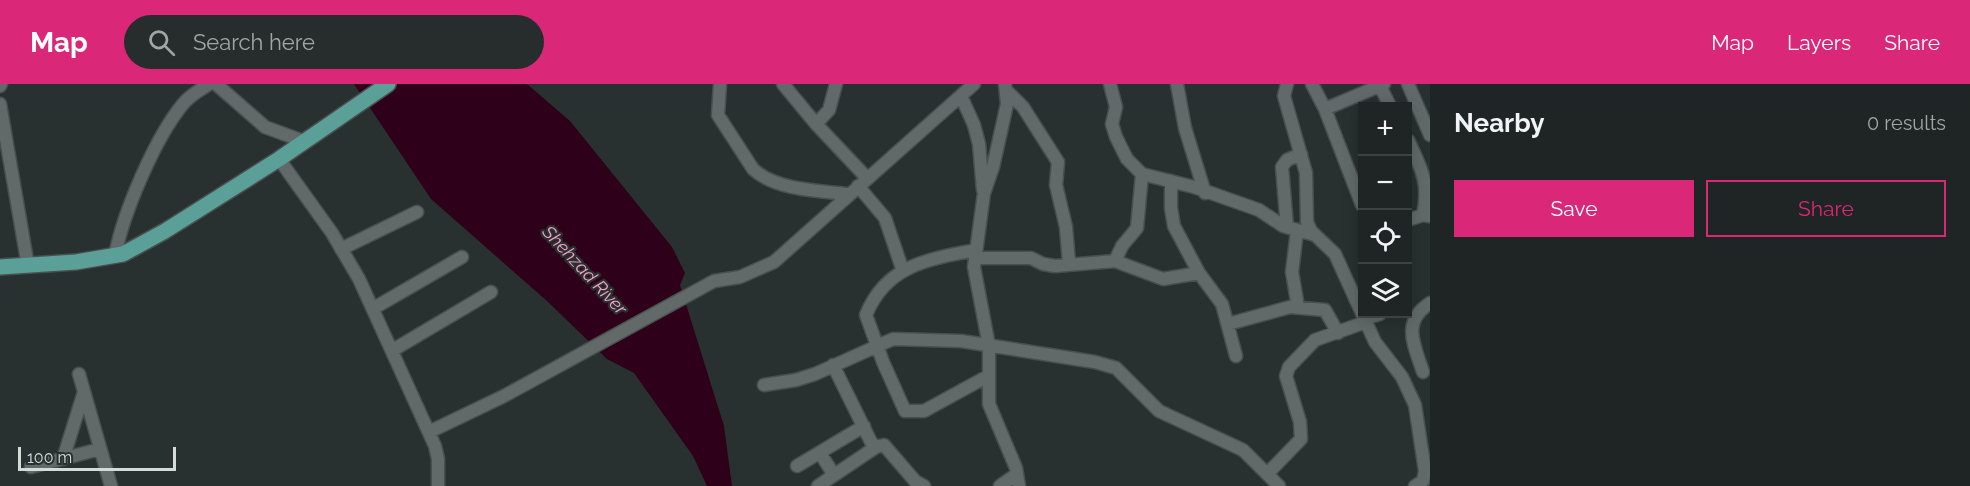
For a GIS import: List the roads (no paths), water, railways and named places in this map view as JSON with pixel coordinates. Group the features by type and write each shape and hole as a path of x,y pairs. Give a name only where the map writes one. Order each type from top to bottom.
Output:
{"main road":[{"path":"0,267 115,256 165,231 279,159 388,84"}],"street":[{"path":"115,256 123,223 148,166 173,118 189,97 208,84"},
{"path":"216,84 264,127 303,141"},
{"path":"720,84 718,115 753,169 761,176 817,191 858,186"},
{"path":"783,84 816,124 858,186 885,218 903,271"},
{"path":"816,124 829,110 837,84"},
{"path":"429,432 483,408 714,281 740,277 774,262 974,84"},
{"path":"1110,84 1116,107 1112,124 1116,137 1127,159 1142,174 1171,181 1259,210 1292,229 1315,235"},
{"path":"1177,84 1185,128 1206,193"},
{"path":"1287,84 1284,96 1301,154 1308,188 1307,222 1315,235 1335,254 1375,342 1401,377 1415,405 1425,471 1423,482"},
{"path":"1312,84 1325,109 1358,195"},
{"path":"1408,84 1430,135"},
{"path":"1325,109 1381,85 1388,102"},
{"path":"1000,486 1018,480 989,404 989,346 974,267 984,192 1002,131 1006,87"},
{"path":"1006,87 1023,107 1058,162 1056,184 1066,227 1069,264"},
{"path":"961,96 974,125 979,144 980,181 984,192"},
{"path":"0,104 28,266"},
{"path":"1412,151 1425,180 1426,215"},
{"path":"1298,307 1292,272 1292,229 1282,167 1287,160 1301,154"},
{"path":"279,159 341,249 374,308 429,432 438,459 438,486"},
{"path":"1115,261 1122,246 1137,228 1142,174"},
{"path":"1171,181 1174,226 1199,273 1222,304 1236,356"},
{"path":"341,249 417,212"},
{"path":"988,376 970,384 938,405 924,411 908,413 896,395 866,315 878,291 903,271 919,262 976,254 1031,258 1043,264 1115,261 1154,277 1176,278 1199,273"},
{"path":"374,308 462,257"},
{"path":"393,350 491,292"},
{"path":"1412,309 1430,303"},
{"path":"1228,324 1298,307 1325,310 1338,333"},
{"path":"1268,473 1301,439 1300,422 1286,376 1289,367 1309,344 1370,318"},
{"path":"1412,318 1413,335 1423,372"},
{"path":"764,385 796,380 877,346 900,339 961,341 1095,362 1116,368 1159,411 1243,450 1279,486"},
{"path":"833,365 871,442 876,447"},
{"path":"79,374 111,486"},
{"path":"63,459 84,391"},
{"path":"797,466 864,426"},
{"path":"818,486 876,447 884,445 915,481 924,486"},
{"path":"31,467 100,449"},
{"path":"820,453 834,475"}],"water":[{"name":"Shehzad River","path":"354,84 527,84 570,121 672,247 685,273 680,285 724,426 732,486 707,486 693,456 634,373 607,359 547,301 431,199"}]}
